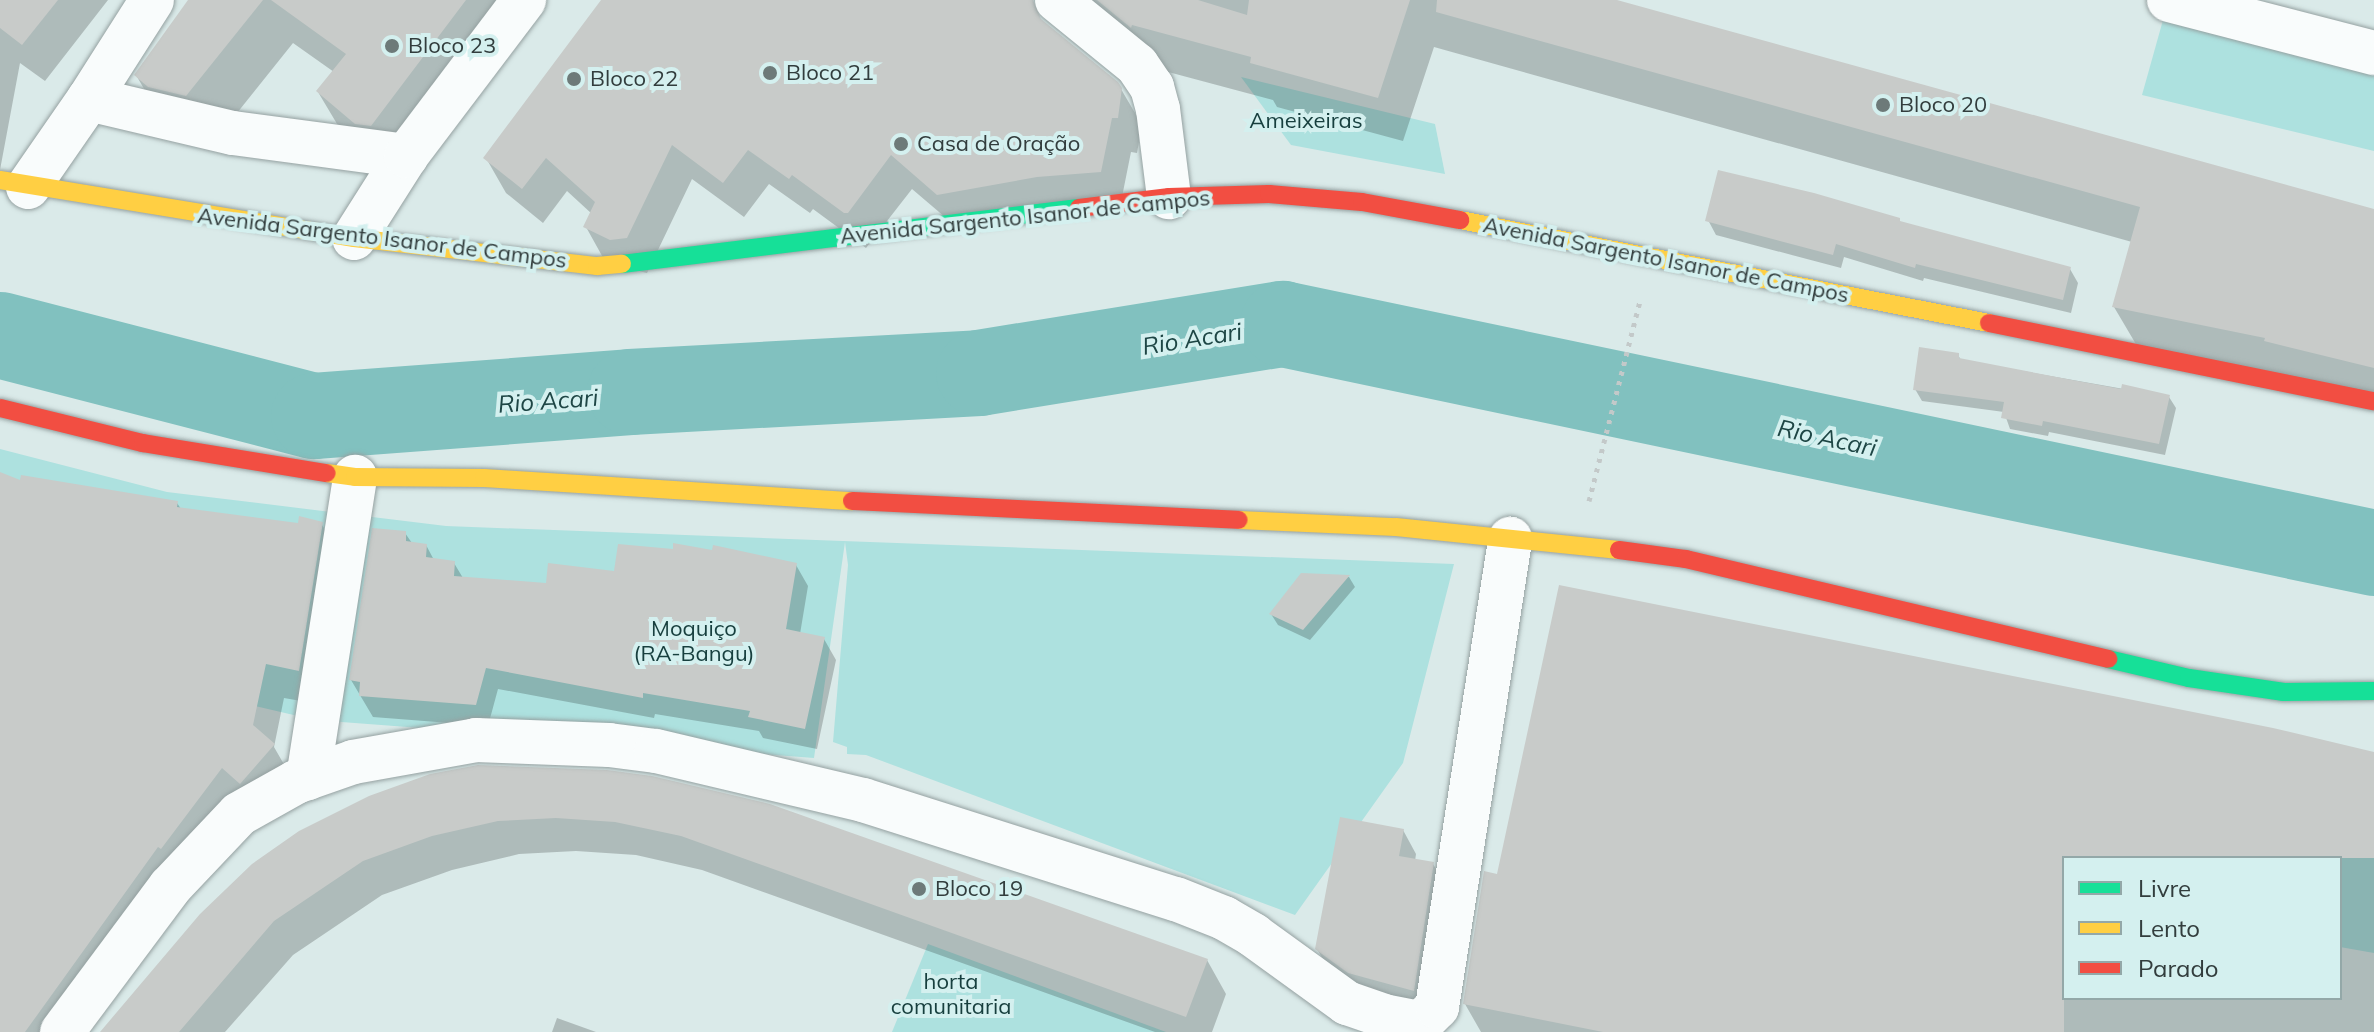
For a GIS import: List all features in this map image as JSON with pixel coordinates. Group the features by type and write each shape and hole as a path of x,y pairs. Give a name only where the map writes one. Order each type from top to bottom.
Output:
{"street":[{"path":"14,183 89,99 152,0"},
{"path":"354,238 406,156 524,0"},
{"path":"1057,0 1137,65 1152,87 1158,109 1169,197"},
{"path":"2169,0 2374,53"},
{"path":"89,99 233,133 406,156"},
{"name":"Avenida Sargento Isanor de Campos","path":"14,183 354,238 597,266 684,259 1169,197 1269,194 1362,202 1665,258 2374,401"},
{"path":"0,408 143,443 355,477 484,478 842,501 1396,527 1686,559 2189,678 2284,692 2374,691"},
{"path":"308,778 355,477"},
{"path":"62,1032 170,887 239,814 308,778 353,762 476,740 609,745 736,769 863,800 1176,899 1224,918 1253,935 1347,1003 1421,1023 1437,1007 1510,539"}],"path":[{"path":"1598,472 1632,344"}],"green space":[{"path":"2163,20 2374,71 2374,151 2142,95"},
{"name":"Ameixeiras","path":"1241,77 1435,124 1445,174 1291,145"},
{"name":"Moquiço (RA-Bangu)","path":"0,449 167,492 446,526 1454,564 1403,763 1295,915 866,755 847,754 847,747 833,742 848,565 845,542 814,758 315,720 0,647"},
{"path":"2374,787 2374,953 2342,947 2342,856 2234,856"},
{"name":"horta comunitaria","path":"928,944 1166,1032 892,1032"}],"building":[{"path":"0,0 58,0 22,45 0,28"},
{"path":"188,0 263,0 186,96 148,87 134,75"},
{"name":"Bloco 23","path":"271,0 466,0 371,126 355,124 316,91 346,54"},
{"path":"601,0 1033,0 1041,19 1118,82 1122,88 1118,118 1112,118 1101,172 1037,177 937,195 891,155 848,213 792,175 789,179 748,150 723,183 672,145 627,238 610,240 583,227 595,202 546,158 522,189 483,158"},
{"path":"1097,0 1198,0 1247,15 1249,0 1410,0 1378,98 1250,63 1251,57 1132,25 1131,28"},
{"name":"Bloco 20","path":"1437,0 1617,0 2374,209 2374,368 2264,341 2265,338 2112,307 2140,207 1436,12"},
{"path":"1718,170 1814,193 1900,218 1900,221 2071,267 2063,300 1916,264 1915,268 1836,244 1833,255 1705,221"},
{"path":"1919,347 1959,353 1959,358 2072,380 2121,389 2122,384 2170,395 2159,444 2043,421 2042,426 2001,418 2004,402 1913,390"},
{"path":"0,472 20,480 21,475 178,501 177,507 298,523 299,516 323,522 299,671 266,664 253,725 275,744 240,784 222,768 161,849 158,847 25,1032 0,1032"},
{"path":"372,528 406,531 406,541 427,544 426,557 455,561 454,576 546,583 548,563 614,571 618,544 673,549 673,543 712,550 713,545 797,563 786,629 825,637 805,729 748,717 750,711 643,693 643,698 486,668 476,705 359,696 360,682 349,680"},
{"path":"1301,573 1350,575 1303,630 1269,614"},
{"path":"1559,585 2273,728 2374,752 2374,858 2062,856 2064,1032 1603,1032 1463,1004 1484,871 1497,874"},
{"name":"Bloco 19","path":"478,765 607,770 652,776 770,804 1208,959 1186,1017 681,836 615,822 556,818 498,821 432,836 363,861 274,921 179,1032 100,1032 200,914 252,864 299,831 369,796 430,774"},
{"path":"1340,817 1404,829 1399,856 1434,862 1414,991 1348,973 1315,949"}],"waterway":[{"name":"Rio Acari","path":"0,335 314,416 630,392 979,373 1283,324 2374,553"}],"traffic: fast":[{"path":"622,264 1079,208"},
{"path":"2108,659 2189,678 2284,692 2374,691"}],"traffic: slow":[{"path":"0,180 354,238 597,266 622,264"},
{"path":"1460,220 1989,323"},
{"path":"327,473 355,477 484,478 852,501"},
{"path":"1239,520 1396,527 1619,550"}],"traffic: jam":[{"path":"1079,208 1169,197 1269,194 1362,202 1460,220"},
{"path":"1989,323 2374,401"},
{"path":"0,408 143,443 327,473"},
{"path":"852,501 1239,520"},
{"path":"1619,550 1686,559 2108,659"}],"place":[{"name":"Bloco 23","path":"392,46"},
{"name":"Bloco 21","path":"770,73"},
{"name":"Bloco 22","path":"574,79"},
{"name":"Bloco 20","path":"1883,105"},
{"name":"Casa de Oração","path":"901,144"},
{"name":"Bloco 19","path":"919,889"}]}
